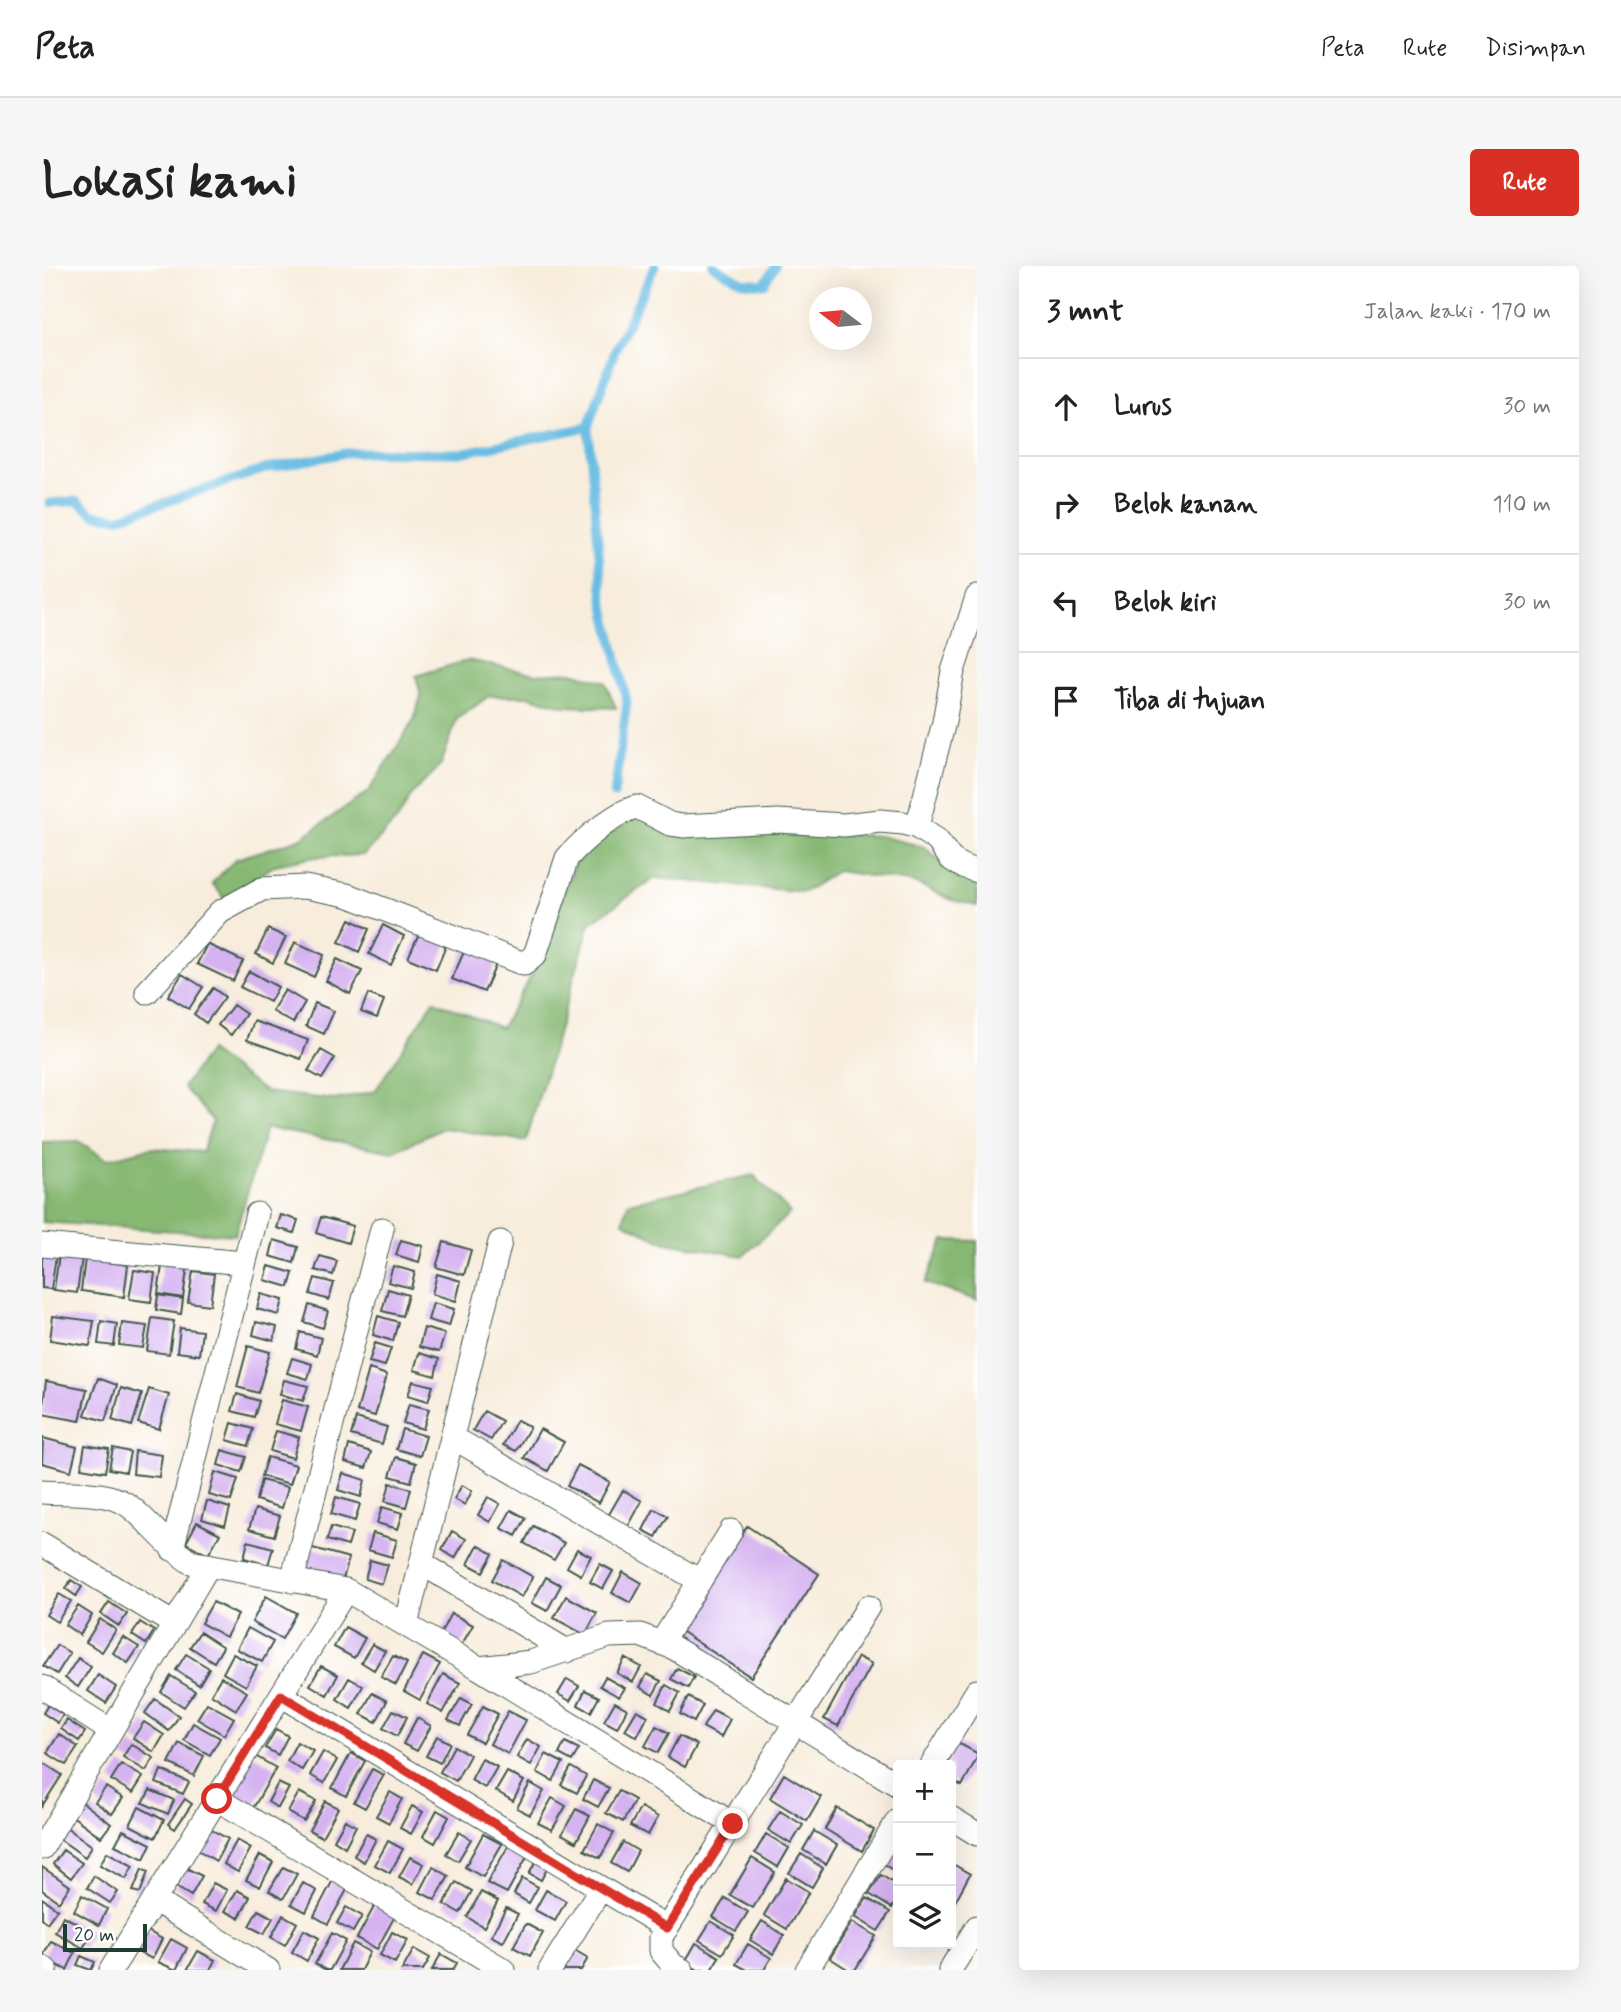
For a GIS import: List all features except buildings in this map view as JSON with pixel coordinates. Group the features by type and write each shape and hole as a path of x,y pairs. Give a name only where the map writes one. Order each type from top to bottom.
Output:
{"street":[{"path":"917,827 944,722 953,671 977,597"},
{"path":"147,992 220,912 262,889 305,887 347,895 524,964 536,956 567,858 577,847 628,809 637,807 670,824 683,826 778,821 845,825 880,821 917,827 936,840 951,859 977,870"},
{"path":"172,1549 257,1214"},
{"path":"292,1581 382,1229"},
{"path":"406,1625 500,1242"},
{"path":"42,1245 244,1263"},
{"path":"452,1437 700,1581"},
{"path":"42,1492 109,1497 132,1507 172,1549 190,1562 346,1590 733,1824"},
{"path":"661,1643 731,1531"},
{"path":"42,1544 174,1624"},
{"path":"421,1563 567,1651"},
{"path":"45,1837 209,1565"},
{"path":"111,1970 346,1590"},
{"path":"682,1970 673,1965 661,1951 661,1937 868,1606"},
{"path":"479,1668 531,1662 609,1636 640,1635 674,1648 893,1782"},
{"path":"42,1687 111,1731"},
{"path":"935,1760 977,1690"},
{"path":"281,1695 667,1928"},
{"path":"217,1799 504,1970"},
{"path":"956,1821 977,1834"},
{"path":"807,1970 896,1823"},
{"path":"550,1970 601,1888"},
{"path":"155,1900 268,1970"},
{"path":"950,1970 977,1927"}],"green space":[{"path":"468,660 536,674 572,672 605,682 616,708 565,706 527,696 489,696 457,719 441,765 412,794 398,819 364,855 315,857 275,865 225,899 212,883 236,859 300,839 369,791 414,720 421,696 416,676"},
{"path":"637,816 774,830 879,836 925,847 947,868 977,878 977,906 952,900 916,883 837,871 804,892 655,878 590,923 526,1141 443,1128 393,1152 266,1128 235,1235 42,1222 42,1142 78,1141 107,1159 151,1148 202,1152 213,1121 183,1087 209,1051 266,1092 335,1100 375,1091 434,1001 501,1028 535,969 575,863 614,830"},
{"path":"753,1175 790,1213 743,1256 662,1241 623,1222 628,1203"},
{"path":"944,1240 977,1241 977,1300 925,1283"}],"waterway":[{"path":"614,795 627,702 603,599 588,427 616,348 655,266"},
{"path":"713,266 743,282 764,284 775,266"},
{"path":"50,503 77,501 94,514 118,518 268,468 351,452 460,453 588,427"}],"route":[{"path":"217,1799 281,1695 667,1928 733,1824"}]}
